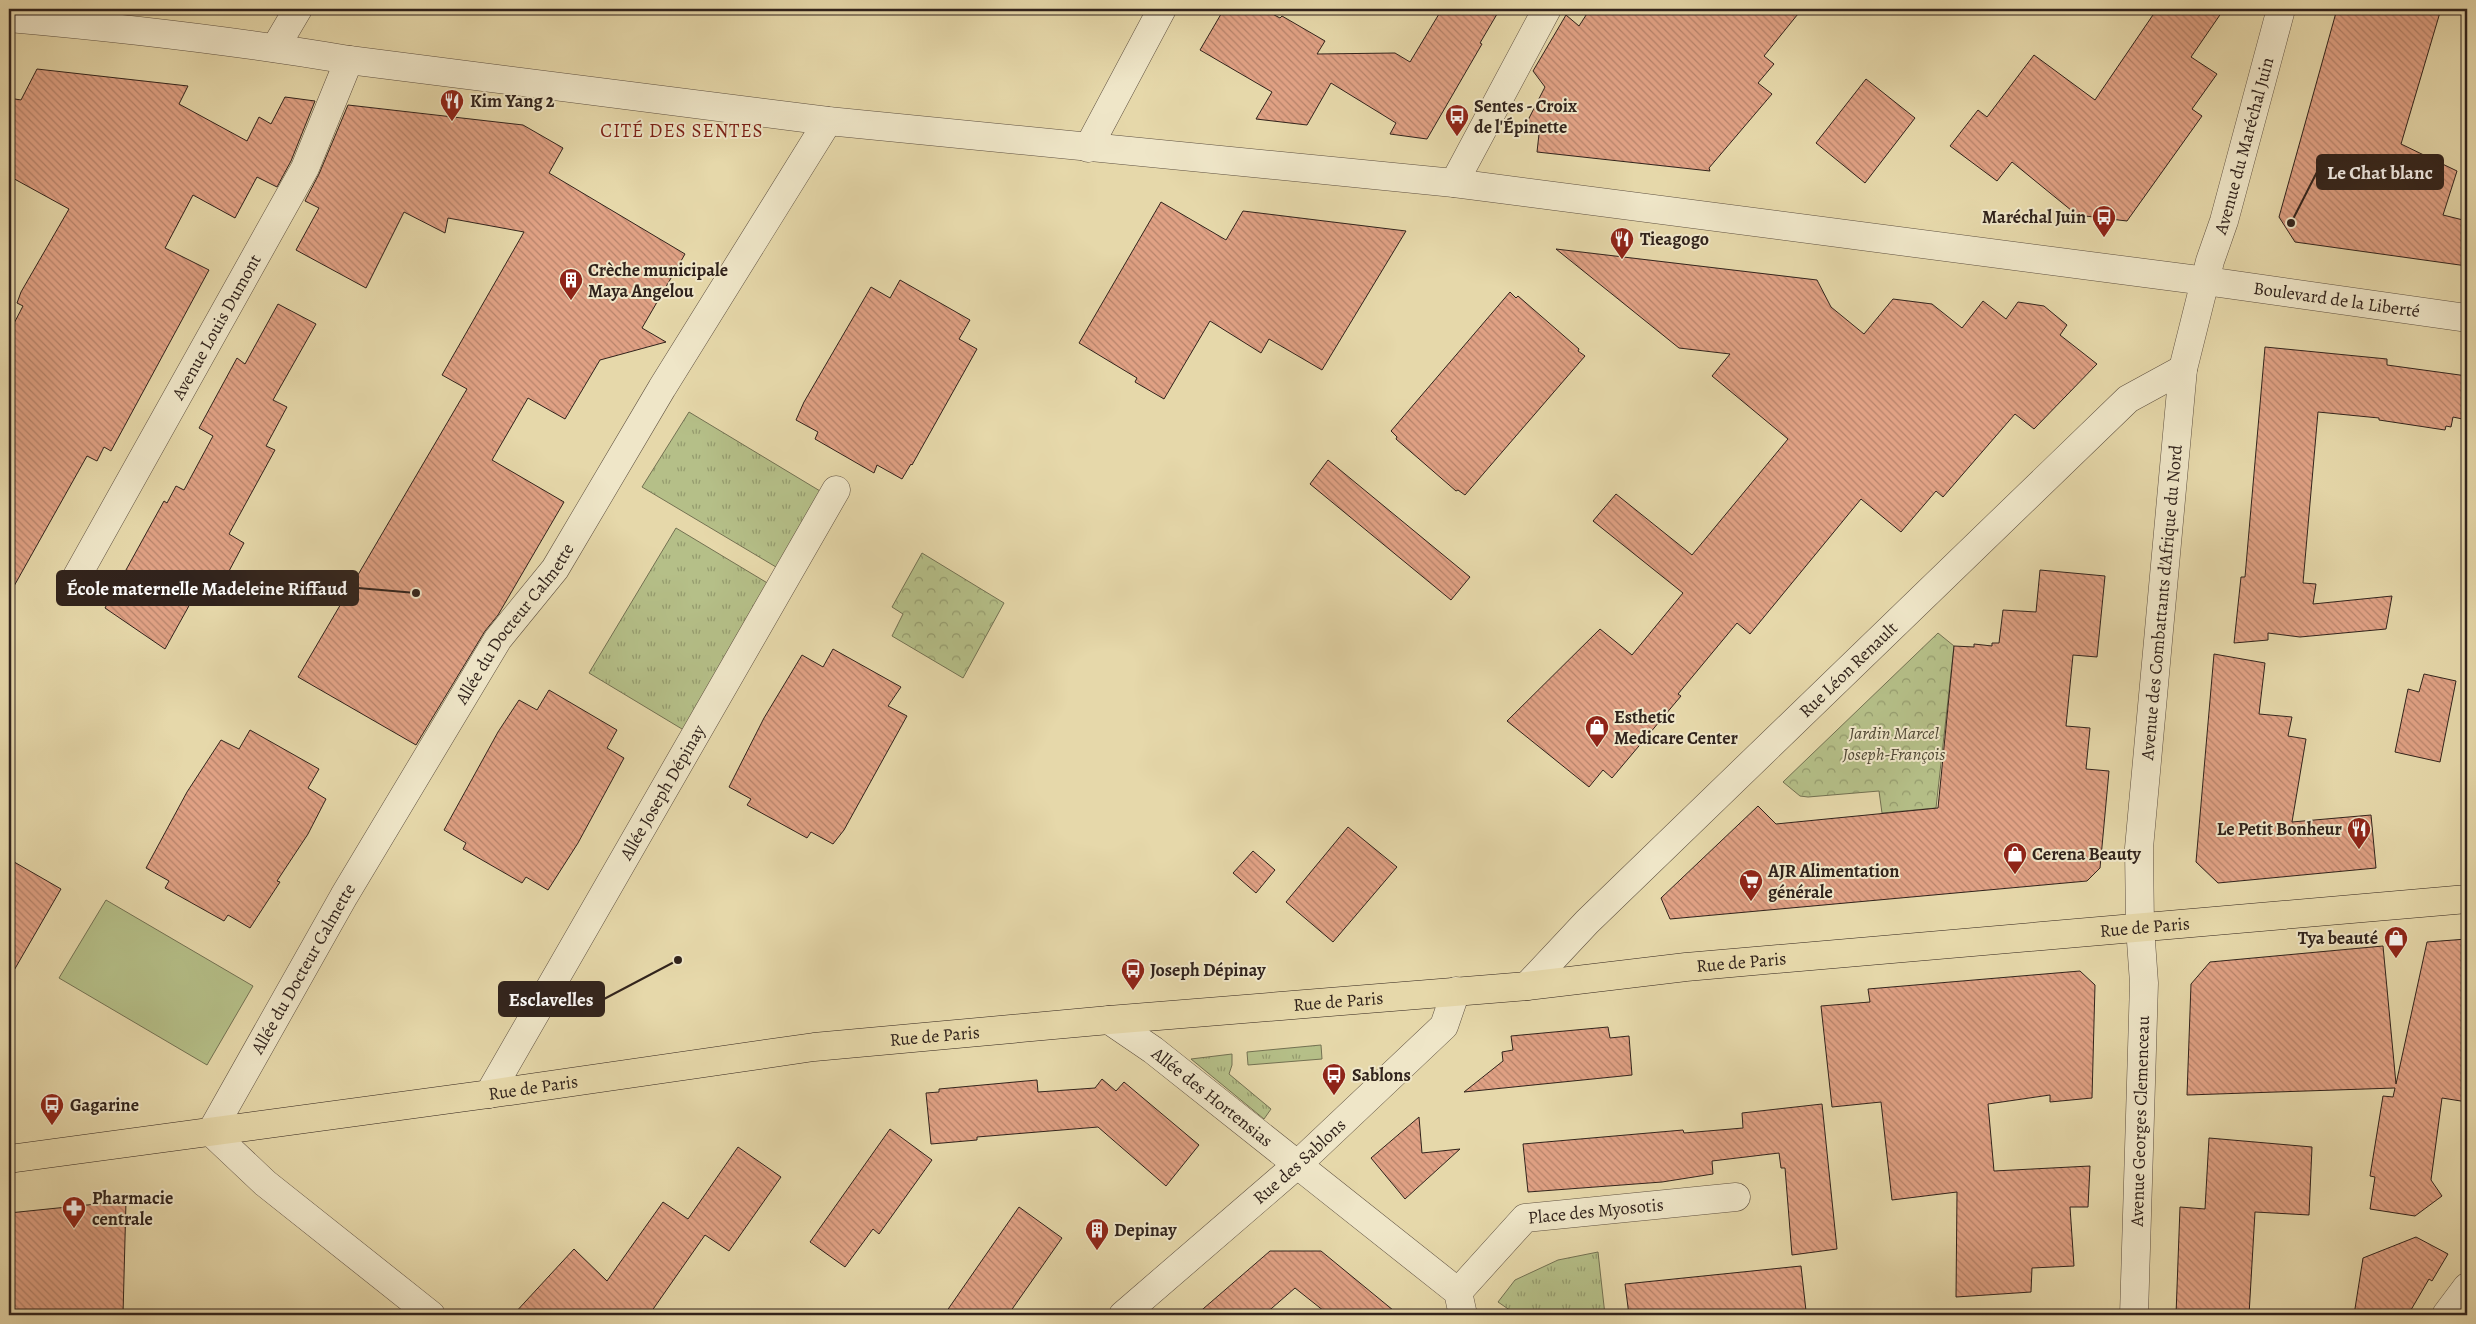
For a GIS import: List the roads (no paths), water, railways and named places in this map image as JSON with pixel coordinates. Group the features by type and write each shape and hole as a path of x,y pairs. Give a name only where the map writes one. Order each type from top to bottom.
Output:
{"main road":[{"name":"Rue de Paris","path":"9,1159 488,1094 814,1047 1109,1020 1527,986 1686,967 2067,936 2140,927 2467,899"}],"street":[{"path":"275,48 298,9"},
{"path":"1088,148 1162,9"},
{"path":"1454,182 1547,9"},
{"name":"Avenue du Maréchal Juin","path":"2206,281 2281,9"},
{"name":"Boulevard de la Liberté","path":"9,18 94,25 275,48 349,60 828,121 1088,148 1454,182 2206,281 2467,318"},
{"name":"Avenue Louis Dumont","path":"71,587 305,168 349,60"},
{"name":"Allée du Docteur Calmette","path":"211,1132 344,896 498,639 556,569 662,388 828,121"},
{"name":"Avenue des Combattants d'Afrique du Nord","path":"2140,927 2139,848 2183,370 2206,281"},
{"name":"Rue Léon Renault","path":"1527,986 1587,922 2128,399 2183,370"},
{"name":"Allée Joseph Dépinay","path":"488,1094 836,490"},
{"name":"Avenue Georges Clemenceau","path":"2134,1315 2144,983 2140,927"},
{"name":"Rue des Sablons","path":"1123,1315 1298,1164 1444,1026 1456,991"},
{"name":"Allée des Hortensias","path":"1109,1020 1153,1050 1298,1164 1460,1303"},
{"path":"211,1132 265,1183 430,1315"},
{"name":"Place des Myosotis","path":"1460,1303 1524,1218 1736,1197"},
{"path":"2446,1315 2467,1287"}],"place":[{"name":"Kim Yang 2","path":"452,122"},
{"name":"Sentes - Croix de l'Épinette","path":"1457,137"},
{"name":"Le Chat blanc","path":"2291,223"},
{"name":"Maréchal Juin","path":"2104,238"},
{"name":"Tieagogo","path":"1622,260"},
{"name":"Crèche municipale Maya Angelou","path":"571,301"},
{"name":"École maternelle Madeleine Riffaud","path":"416,593"},
{"name":"Esthetic Medicare Center","path":"1597,748"},
{"name":"Le Petit Bonheur","path":"2359,850"},
{"name":"Cerena Beauty","path":"2015,875"},
{"name":"AJR Alimentation générale","path":"1751,902"},
{"name":"Tya beauté","path":"2396,959"},
{"name":"Esclavelles","path":"678,960"},
{"name":"Joseph Dépinay","path":"1133,991"},
{"name":"Sablons","path":"1334,1096"},
{"name":"Gagarine","path":"52,1126"},
{"name":"Pharmacie centrale","path":"74,1229"},
{"name":"Depinay","path":"1097,1251"}],"district":[{"name":"CITÉ DES SENTES","path":"682,131"}],"park label":[{"name":"Jardin Marcel Joseph-François","path":"1894,743"}]}
